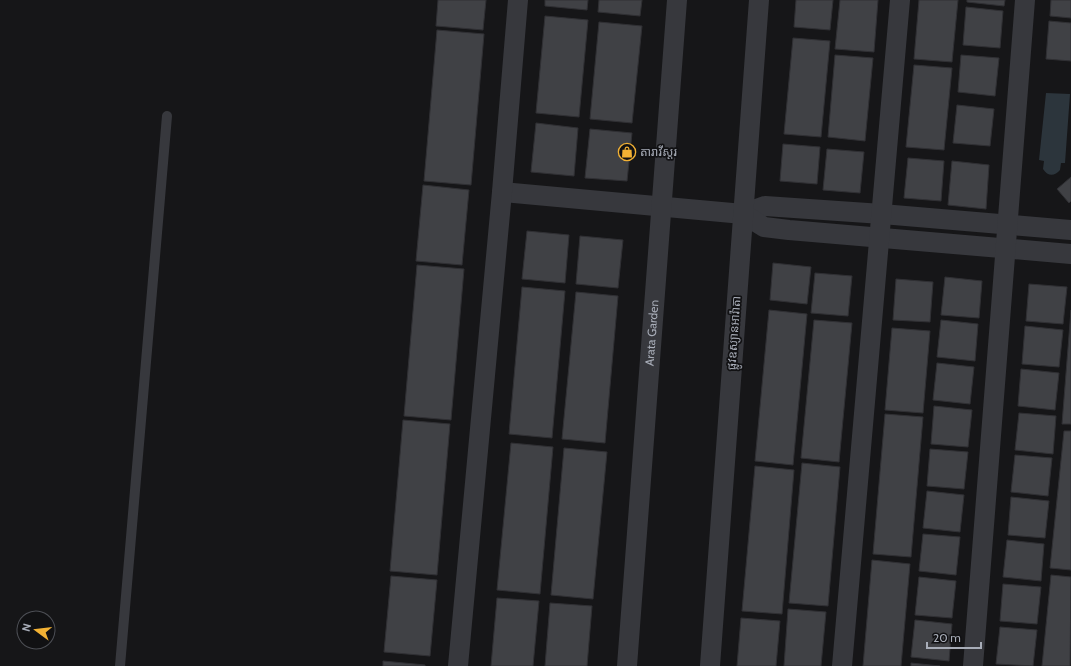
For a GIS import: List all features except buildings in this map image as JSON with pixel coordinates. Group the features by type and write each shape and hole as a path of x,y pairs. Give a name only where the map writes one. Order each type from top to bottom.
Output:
{"street":[{"path":"458,666 502,192 518,0"},
{"name":"Arata Garden","path":"627,666 677,0"},
{"name":"ផ្លូវឧស្យានអារ៉ាតា","path":"710,666 759,0"},
{"path":"842,666 900,0"},
{"path":"973,666 1025,0"},
{"path":"502,192 743,214 765,206 1071,230"},
{"path":"743,214 764,227 1071,254"}],"lane":[{"path":"120,666 167,116"}],"shaded area":[{"path":"1046,93 1070,94 1065,163 1061,163 1060,170 1056,174 1052,175 1045,172 1043,169 1044,161 1039,160"}],"place":[{"name":"តារាវីស្តរ","path":"627,152"}]}
